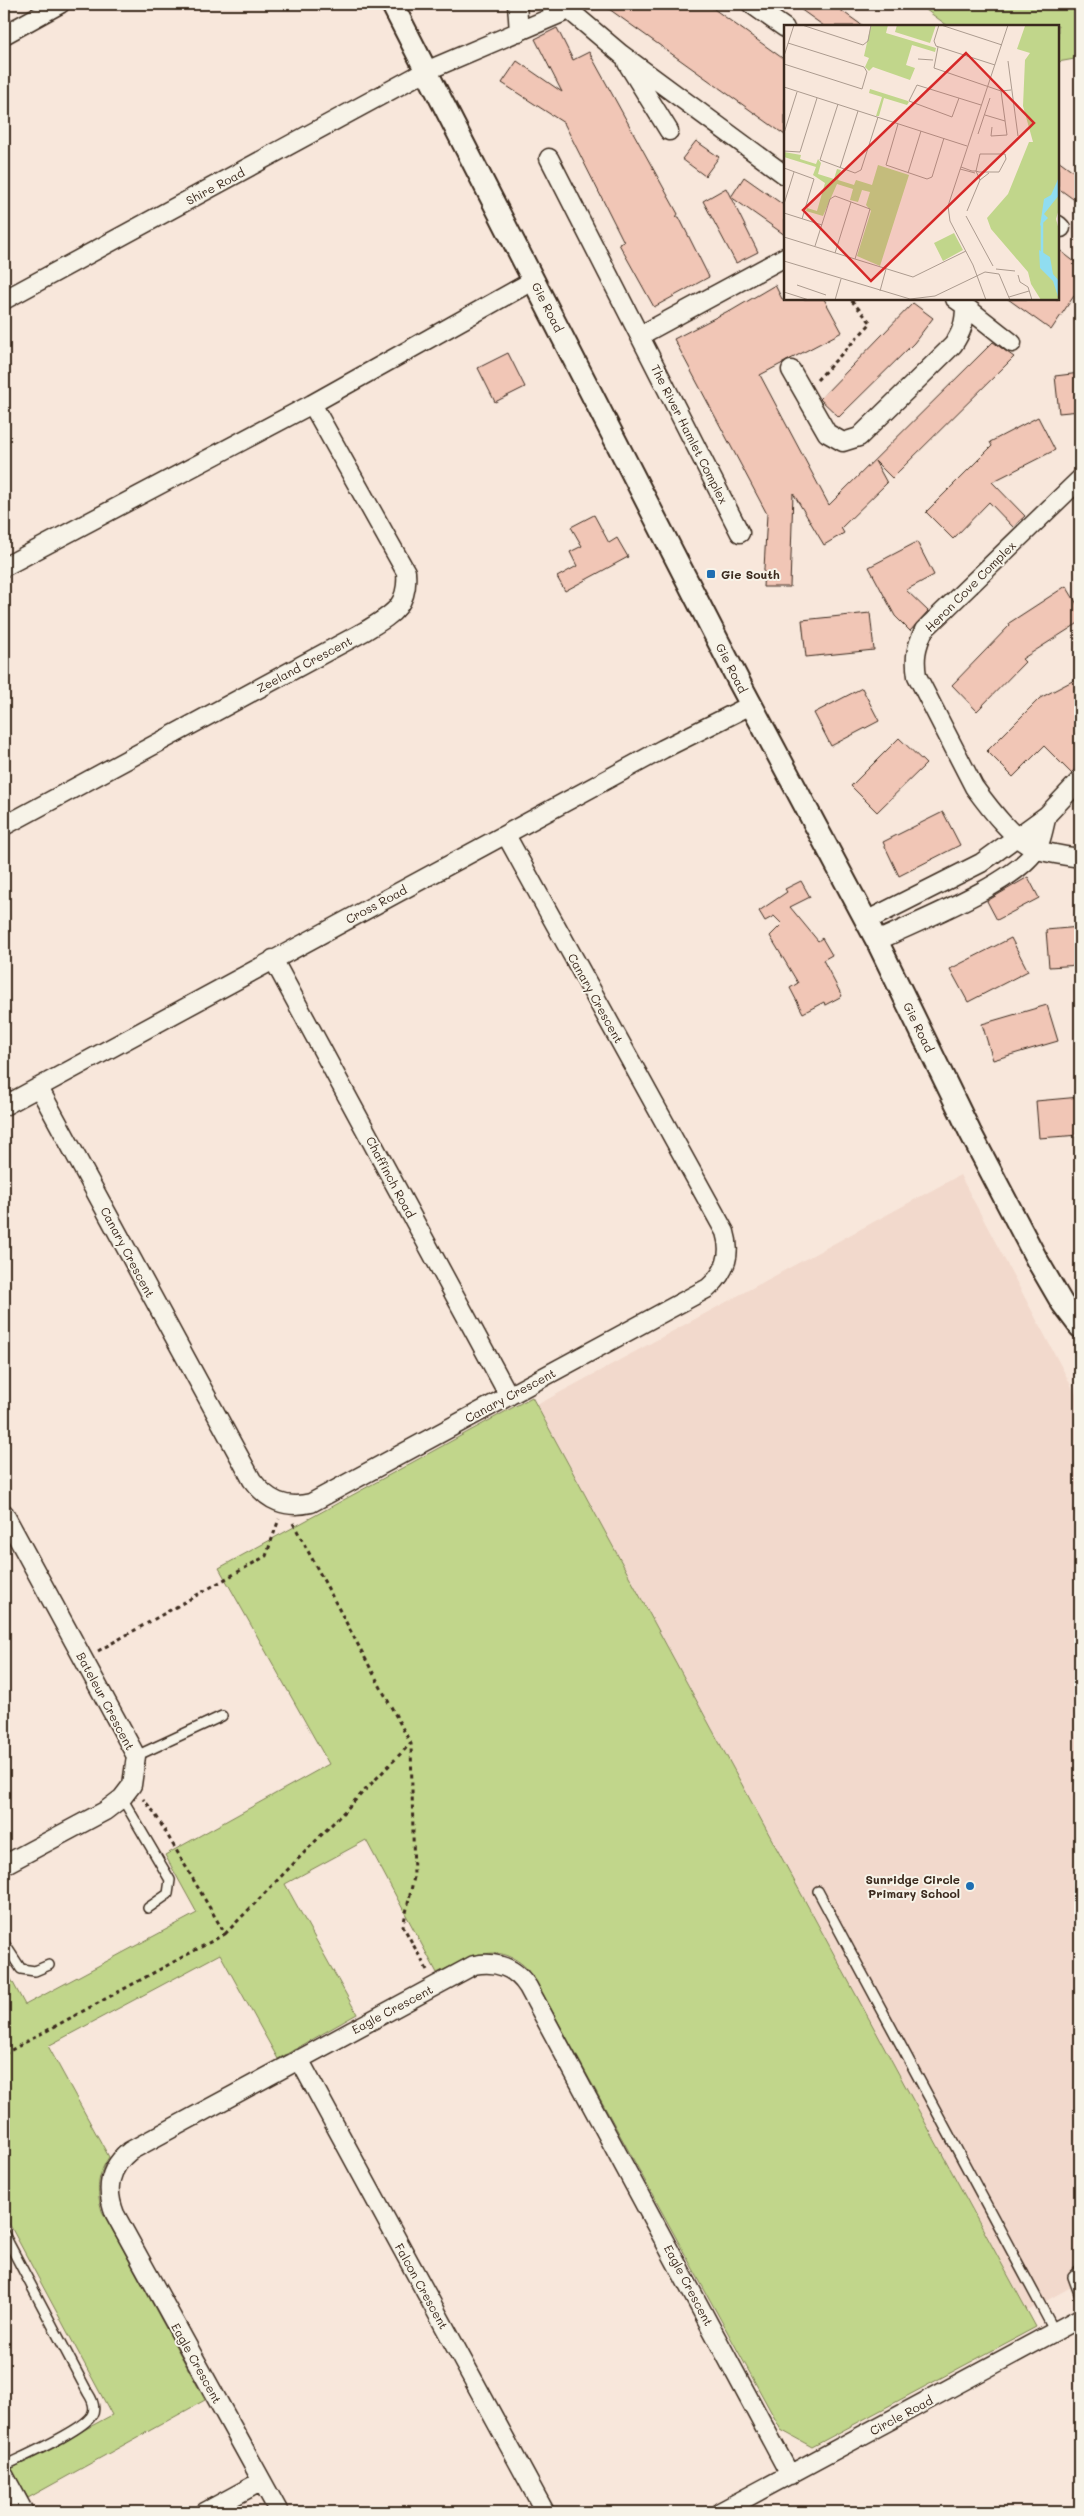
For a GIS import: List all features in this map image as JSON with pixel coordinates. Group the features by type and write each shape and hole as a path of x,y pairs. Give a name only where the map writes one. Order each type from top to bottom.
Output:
{"street":[{"path":"4,35 60,4"},
{"name":"Gie Road","path":"392,4 751,705 877,941 970,1132 1041,1269 1080,1327"},
{"path":"517,4 519,32"},
{"path":"751,4 784,27"},
{"path":"426,71 519,32 572,7 621,54 784,174"},
{"path":"621,54 669,131"},
{"name":"Shire Road","path":"4,300 426,71"},
{"name":"The River Hamlet Complex","path":"549,158 641,335 740,533"},
{"path":"641,335 784,258"},
{"path":"4,568 312,404 534,280"},
{"path":"792,370 830,437 843,442 859,438 953,345 964,325 960,302"},
{"path":"960,302 1012,343"},
{"name":"Zeeland Crescent","path":"4,826 366,632 386,618 404,601 407,584 406,572 312,404"},
{"name":"Heron Cove Complex","path":"1080,479 924,630 916,649 916,676 974,787 1018,838 1036,850 1080,858"},
{"name":"Cross Road","path":"4,1106 40,1088 272,959 663,749 751,705"},
{"path":"866,921 981,863 1018,838 1047,815 1080,780"},
{"path":"877,941 985,889 1022,866 1036,850 1047,815"},
{"name":"Canary Crescent","path":"40,1088 252,1480 265,1496 284,1504 296,1506 311,1503 708,1288 719,1278 729,1253 725,1232 506,835"},
{"name":"Chaffinch Road","path":"272,959 509,1396"},
{"name":"Bateleur Crescent","path":"4,1513 136,1756 127,1792"},
{"path":"4,1865 105,1811 127,1792"},
{"name":"Eagle Crescent","path":"279,2512 116,2214 109,2191 114,2168 130,2151 436,1985 474,1965 485,1963 508,1967 523,1979 790,2474"},
{"name":"Falcon Crescent","path":"299,2060 545,2512"},
{"name":"Circle Road","path":"720,2512 1080,2318"},
{"path":"4,2475 24,2512"},
{"path":"205,2512 262,2481"}],"lane":[{"path":"136,1756 222,1716"},
{"path":"127,1792 170,1880 168,1894 148,1908"},
{"path":"818,1891 1055,2332"},
{"path":"4,1943 22,1969 34,1971 49,1965"},
{"path":"4,2234 88,2392 94,2408 92,2414 80,2427 4,2466"},
{"path":"1080,2270 1075,2273 1073,2279 1080,2296"}],"path":[{"path":"805,394 871,323 851,300"},
{"path":"84,1659 266,1556 284,1504"},
{"path":"284,1504 410,1744 414,1877 403,1926 436,1985"},
{"path":"4,2054 225,1934 410,1744"},
{"path":"127,1792 154,1812 225,1934"}],"shaded area":[{"path":"960,1175 1080,1402 1080,2282 1028,2311 537,1405"}],"green space":[{"path":"918,4 1080,4 1080,58 1059,62 1059,25 947,25"},
{"path":"532,1397 1036,2327 812,2447 781,2430 532,1974 509,1956 498,1953 475,1956 437,1973 366,1840 285,1884 357,2014 278,2059 220,1954 48,2046 109,2157 102,2170 98,2190 102,2211 205,2400 28,2498 11,2469 112,2415 4,2214 4,1966 25,2005 197,1913 165,1855 329,1764 219,1568"}],"building":[{"path":"602,4 707,4 784,59 784,134"},
{"path":"793,4 832,4 862,25 823,25"},
{"path":"557,28 573,60 589,52 678,214 676,217 679,217 709,277 654,307 619,244 624,242 564,123 502,83 517,61 562,92 535,39"},
{"path":"696,141 719,157 705,176 682,159"},
{"path":"1059,161 1080,176 1080,204 1059,189"},
{"path":"744,177 784,205 784,234 731,197"},
{"path":"726,188 758,252 736,263 703,201"},
{"path":"1059,250 1080,266 1080,287 1051,330 1009,300 1059,300"},
{"path":"775,285 784,300 825,300 842,332 760,375 829,505 993,342 1014,357 892,478 875,461 887,483 841,528 844,533 824,545 793,493 790,587 763,587 767,514 674,339 729,312"},
{"path":"913,303 933,318 914,343 839,417 820,399"},
{"path":"508,353 525,387 495,402 478,368"},
{"path":"1080,373 1080,411 1059,413 1055,376"},
{"path":"1038,417 1055,450 992,482 1025,516 1013,527 989,502 953,539 926,512 992,446 990,442"},
{"path":"594,515 609,543 617,538 628,557 565,591 557,577 577,566 570,552 582,546 571,527"},
{"path":"917,542 934,575 906,590 928,611 910,631 895,616 869,567"},
{"path":"1066,586 1080,609 1080,622 1022,659 1025,662 977,711 952,685 1010,625 1009,623"},
{"path":"870,613 874,650 806,657 802,620"},
{"path":"1080,677 1080,764 1071,773 1044,746 1013,777 987,751 1040,698"},
{"path":"862,688 879,721 831,746 814,713"},
{"path":"899,738 926,764 877,812 851,786"},
{"path":"943,812 960,845 899,876 883,842"},
{"path":"1028,877 1039,898 997,920 987,901"},
{"path":"801,881 810,897 790,907 818,941 822,938 832,955 823,960 842,996 825,1005 824,1002 803,1013 790,988 798,983 770,936 782,924 774,916 765,921 759,911 787,892 785,889"},
{"path":"1080,927 1080,965 1049,967 1046,930"},
{"path":"1011,938 1028,971 968,1002 950,969"},
{"path":"1047,1005 1058,1041 993,1060 982,1024"},
{"path":"1080,1097 1080,1135 1039,1138 1036,1101"}],"place":[{"name":"Gie South","path":"711,574"},
{"name":"Sunridge Circle Primary School","path":"970,1886"}]}
